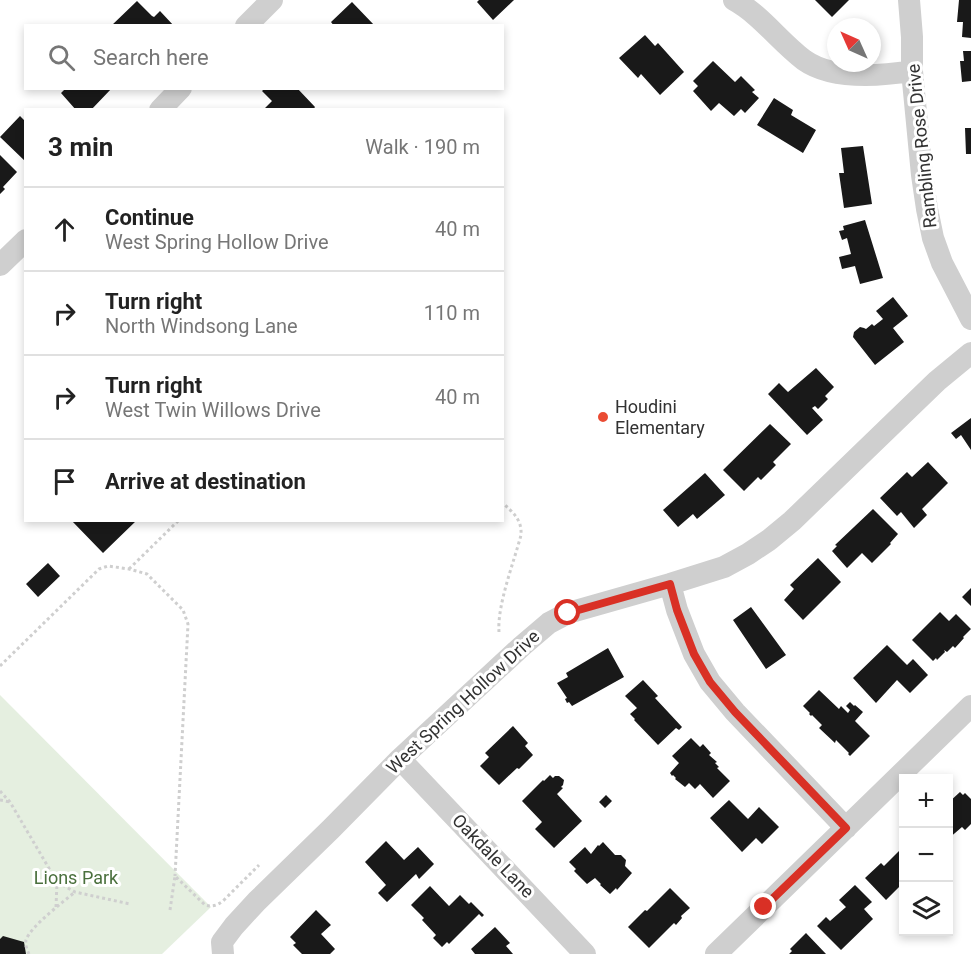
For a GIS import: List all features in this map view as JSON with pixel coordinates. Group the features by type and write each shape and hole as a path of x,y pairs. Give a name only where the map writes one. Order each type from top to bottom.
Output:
{"street":[{"path":"248,24 272,0"},
{"path":"734,0 746,7 805,61 824,70 884,75 912,71"},
{"name":"Rambling Rose Drive","path":"909,0 912,71 927,209 933,238 942,263 971,319"},
{"path":"161,108 179,90"},
{"path":"0,265 24,242"},
{"name":"West Spring Hollow Drive","path":"222,948 234,926 257,901 400,759 549,623 568,613 724,567 748,554 792,521 937,381 971,353"},
{"path":"670,584 677,610 694,654 710,682 735,712 846,828"},
{"path":"716,954 971,706"},
{"name":"Oakdale Lane","path":"400,759 585,954"}],"path":[{"path":"499,632 502,603 521,535 520,523 504,504"},
{"path":"129,569 177,522"},
{"path":"0,666 99,569 108,566 147,574 183,610 188,624 175,876 170,910"},
{"path":"0,791 10,802 57,882 75,892 130,904"},
{"path":"0,800 10,802"},
{"path":"175,876 205,905 211,907 224,900 259,865"},
{"path":"56,908 57,882"},
{"path":"29,954 26,941 31,931 75,892"}],"green space":[{"name":"Lions Park","path":"0,695 211,907 162,954 0,954"}],"building":[{"path":"479,0 514,0 493,20 477,2"},
{"path":"815,0 849,0 832,17"},
{"path":"959,0 971,0 971,38 962,37 963,22 957,22"},
{"path":"137,1 152,16 154,17 160,11 172,24 113,24"},
{"path":"352,2 373,24 332,24 331,22"},
{"path":"645,35 655,46 658,43 684,72 660,95 641,74 638,78 619,58"},
{"path":"963,51 971,51 971,81 962,82 960,61 964,61"},
{"path":"713,61 735,82 741,76 755,90 752,92 759,98 745,113 741,109 734,116 719,103 711,111 693,91 698,86 693,81"},
{"path":"64,90 110,90 93,108 74,108 61,93"},
{"path":"299,90 315,107 265,108 272,101 262,91"},
{"path":"774,98 793,110 791,115 816,130 803,153 757,125"},
{"path":"20,116 24,120 24,160 0,137"},
{"path":"965,128 971,128 971,154 966,154"},
{"path":"863,146 872,204 844,208 839,173 844,173 841,148"},
{"path":"0,155 17,172 3,187 5,189 0,194"},
{"path":"865,220 883,278 860,284 855,266 842,269 839,257 851,254 847,238 842,240 839,231 844,230 843,226"},
{"path":"893,297 908,316 893,328 904,342 875,365 853,337 854,332 860,327 866,329 872,324 874,326 883,319 876,311"},
{"path":"816,368 834,387 825,396 828,399 818,409 815,406 812,408 823,420 807,435 768,394 779,383 788,392"},
{"path":"971,418 971,450 961,435 956,439 951,433"},
{"path":"770,424 791,444 773,462 776,465 761,480 758,477 744,491 723,470"},
{"path":"928,462 948,483 922,509 927,515 914,528 901,512 897,516 880,498 907,472 912,477"},
{"path":"705,473 725,495 697,519 693,514 678,527 663,510"},
{"path":"873,509 898,534 872,563 862,553 847,568 832,551 837,546 835,545"},
{"path":"73,522 135,522 103,553"},
{"path":"818,558 841,582 803,620 784,600 794,589 790,585"},
{"path":"48,563 60,576 38,597 26,584"},
{"path":"971,588 971,606 962,597"},
{"path":"751,607 786,655 766,669 733,620"},
{"path":"940,612 949,621 956,614 971,629 955,648 953,646 947,652 944,650 945,652 937,660 936,658 933,661 912,640"},
{"path":"887,645 907,665 913,659 928,675 910,693 897,680 876,703 853,678"},
{"path":"608,648 624,677 572,706 569,702 567,703 565,699 567,698 557,683 568,677 566,673"},
{"path":"643,680 658,696 655,698 682,727 679,730 676,728 658,745 634,720 630,714 637,708 625,696"},
{"path":"819,690 839,709 841,706 848,713 850,710 846,706 850,702 863,712 855,721 870,736 850,756 836,740 835,743 819,728 822,725 803,706"},
{"path":"513,726 528,743 525,746 533,755 499,785 480,766 489,757 485,753"},
{"path":"691,738 700,747 703,744 711,753 709,755 717,762 715,763 719,767 717,768 730,781 713,798 700,784 695,789 689,783 685,787 670,773 679,763 672,756"},
{"path":"550,775 553,778 559,776 564,780 561,787 563,788 557,794 582,821 554,848 535,829 542,822 522,801"},
{"path":"960,792 963,795 965,793 971,799 971,824 965,830 962,827 953,835 953,828 953,798"},
{"path":"606,795 612,801 605,808 599,802"},
{"path":"729,800 748,819 759,807 779,827 762,844 756,838 742,852 710,818"},
{"path":"386,841 404,860 418,847 434,864 419,879 416,874 387,902 378,893 386,885 365,862"},
{"path":"603,842 615,855 621,855 626,860 625,866 632,873 617,890 616,888 610,894 595,878 587,884 574,871 576,869 569,862 585,847 591,854"},
{"path":"899,851 899,887 886,900 865,878 881,863 884,866"},
{"path":"855,885 872,902 864,909 873,919 841,950 817,926 826,917 830,921 846,907 839,900"},
{"path":"430,886 449,906 460,895 484,915 482,917 479,914 449,944 447,942 442,947 433,938 436,935 422,920 424,918 411,905"},
{"path":"670,888 690,908 681,916 682,918 676,925 674,923 649,948 628,927"},
{"path":"316,910 331,925 321,934 335,949 330,954 302,954 293,945 296,943 290,937"},
{"path":"495,927 510,943 506,946 513,954 475,954 471,949"},
{"path":"806,933 826,954 789,954 792,951 790,949"},
{"path":"3,936 24,942 26,954 0,954 0,939"}],"place":[{"name":"Houdini Elementary","path":"603,417"}],"route":[{"path":"568,613 670,584 677,610 694,654 710,682 735,712 846,828 764,907"}]}
